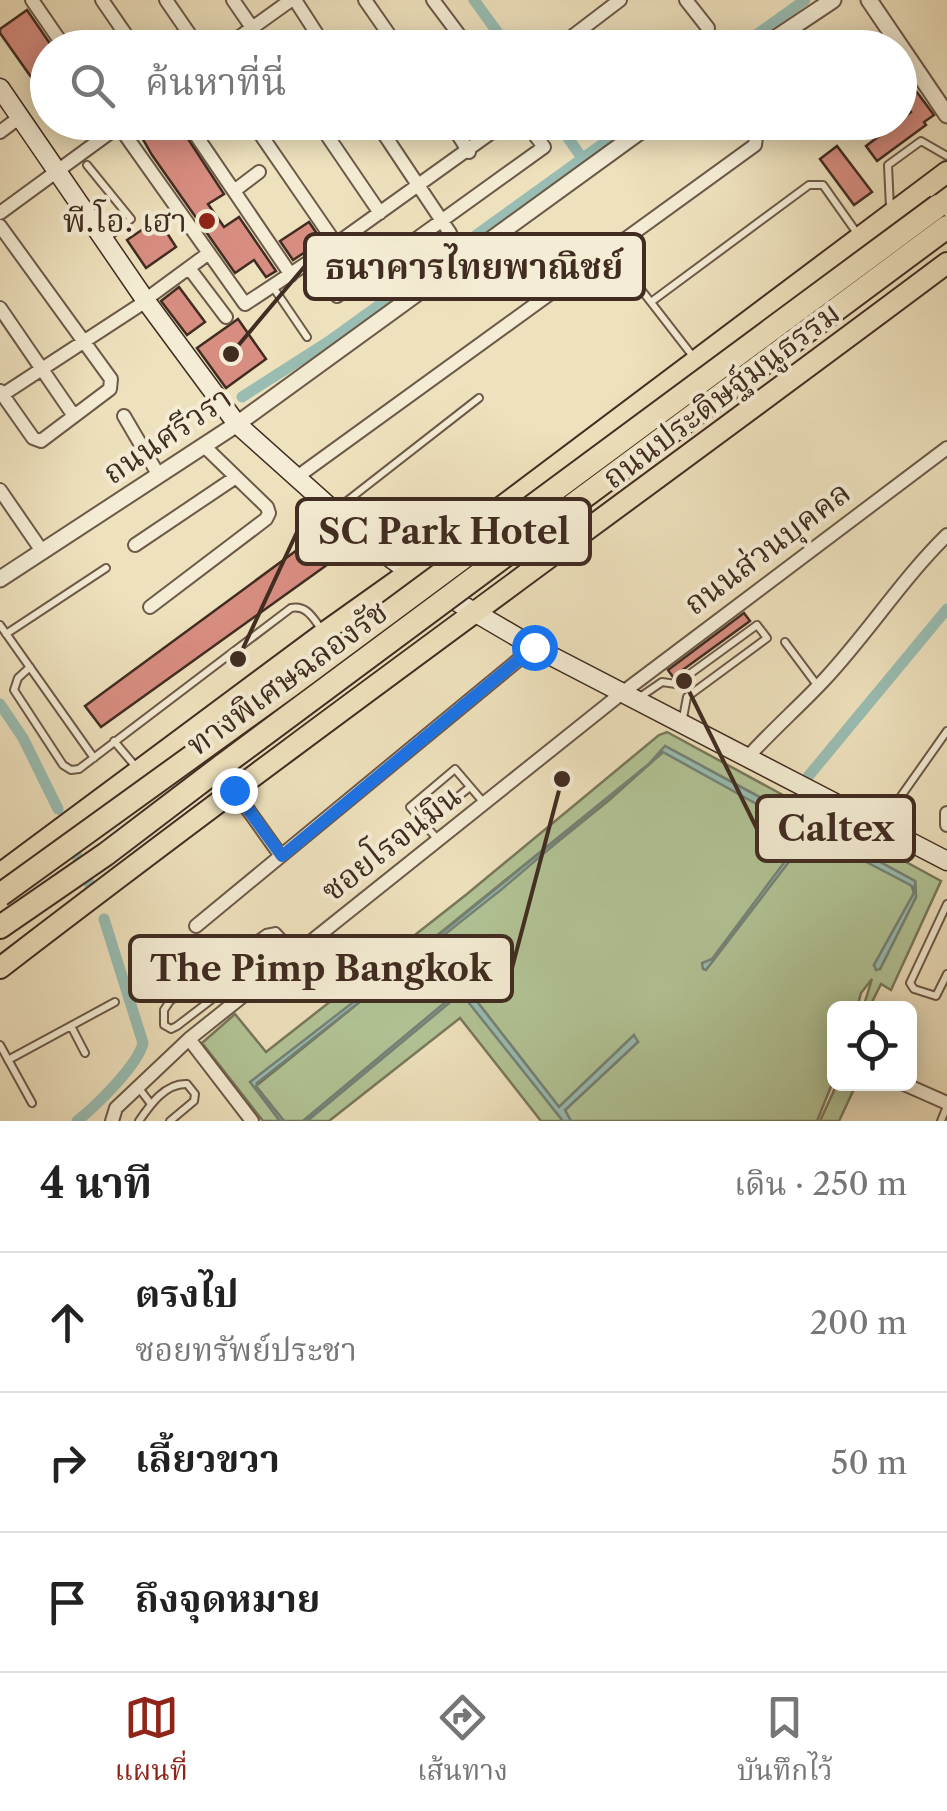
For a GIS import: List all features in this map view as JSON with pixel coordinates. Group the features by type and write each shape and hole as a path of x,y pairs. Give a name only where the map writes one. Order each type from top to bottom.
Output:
{"highway":[{"name":"ทางพิเศษฉลองรัช","path":"0,895 307,674 947,199"},
{"name":"ทางพิเศษฉลองรัช","path":"0,927 106,854 947,227"}],"main road":[{"path":"0,88 30,131"},
{"path":"36,140 146,301 237,424 409,573 534,647 947,861"},
{"name":"ถนนประดิษฐ์มนูธรรม","path":"0,874 947,172"},
{"name":"ถนนประดิษฐ์มนูธรรม","path":"0,968 234,790 947,263"},
{"path":"504,504 496,518 495,540 507,556 547,560"},
{"path":"326,632 352,626 378,634 386,656 375,688"}],"street":[{"path":"32,0 53,30"},
{"path":"102,0 123,30"},
{"path":"166,0 187,30"},
{"path":"233,0 252,28"},
{"path":"249,30 293,0 314,30"},
{"path":"364,0 386,30"},
{"path":"433,0 456,30"},
{"path":"580,30 620,0"},
{"path":"686,0 708,28"},
{"path":"788,30 833,0"},
{"path":"869,0 889,30"},
{"path":"917,71 947,115"},
{"path":"0,132 20,117"},
{"path":"0,213 99,140"},
{"path":"130,140 245,304 484,140"},
{"path":"199,140 292,275"},
{"path":"264,140 336,244"},
{"path":"330,140 380,213"},
{"path":"388,140 450,233"},
{"path":"461,140 469,152"},
{"path":"311,262 337,296 544,147 539,140"},
{"name":"ถนนศรีวรา","path":"2,575 237,424 629,140"},
{"path":"297,477 754,145 755,140"},
{"path":"234,191 259,172"},
{"path":"0,226 84,342 111,379 110,389 41,441 33,438 1,393 42,369 84,342 146,301 209,253"},
{"path":"189,268 226,317"},
{"path":"0,308 74,416"},
{"path":"124,416 158,474"},
{"path":"150,607 266,520 269,513 203,445"},
{"name":"ถนนส่วนบุคคล","path":"629,697 947,448"},
{"path":"135,545 236,476"},
{"path":"0,490 42,551"},
{"path":"748,758 818,686 888,606 920,561 947,535"},
{"path":"196,926 534,647"},
{"name":"ซอยโรจนมิน","path":"112,1121 116,1108 292,947 629,697"},
{"path":"234,790 282,856"},
{"path":"947,813 947,825"},
{"path":"189,1039 252,1121"},
{"path":"917,1090 947,1105"}],"lane":[{"path":"890,214 888,165 918,142 947,156"},
{"path":"87,165 131,219 104,240"},
{"path":"652,302 809,185 823,185 860,238"},
{"path":"273,287 307,337"},
{"path":"643,292 696,360"},
{"path":"334,511 479,398"},
{"path":"6,634 106,568"},
{"path":"30,667 18,678 14,690 62,764 71,770 80,769 291,608 308,611 326,632"},
{"path":"0,625 94,758"},
{"path":"676,684 757,625 767,638 687,697 682,724"},
{"path":"785,642 818,686"},
{"path":"629,697 662,682 676,684 687,697"},
{"path":"870,822 885,814 899,799 947,731"},
{"path":"114,741 142,772"},
{"path":"438,840 410,807 455,770 484,804"},
{"path":"424,824 470,787"},
{"path":"947,904 910,984 936,996 947,974"},
{"path":"276,931 292,947 177,1026 171,1029 164,1025 164,1010 170,1001 266,933 276,931"},
{"path":"8,1060 115,1002"},
{"path":"72,1026 85,1053"},
{"path":"0,1045 32,1103"},
{"path":"143,1083 161,1094"},
{"path":"143,1083 151,1104"},
{"path":"139,1121 161,1094 186,1084 195,1094 194,1101 170,1121"},
{"path":"941,1121 947,1105"}],"green space":[{"path":"667,732 941,881 891,990 881,984 872,1001 865,1001 872,979 859,1001 827,1001 829,1091 817,1121 571,1121 564,1111 638,1042 633,1036 559,1107 465,986 303,1121 284,1121 256,1086 608,801 663,752 806,829 777,876 811,832 911,884 914,893 874,965 880,969 916,897 915,881 665,746 649,764 251,1082 280,1121 263,1121 202,1043 235,1014 266,1052 467,894"},
{"path":"462,992 563,1121 541,1121 460,1018 329,1121 307,1121"},
{"path":"834,1091 853,1091 839,1121 820,1121"}],"water":[{"path":"665,746 915,881 916,897 880,969 876,970 874,965 914,887 811,833 706,970 703,969 702,963 712,959 807,832 663,752 649,764"},
{"path":"647,766 502,889 257,1083 256,1087 284,1121 280,1121 250,1082 422,949"},
{"path":"465,986 559,1107 634,1035 638,1042 565,1110 571,1121 563,1121 461,993 303,1121"}],"building":[{"path":"27,10 41,30 30,30 30,76 0,33 0,29"},
{"path":"917,92 934,115 924,122 926,125 917,132"},
{"path":"143,140 189,140 224,194 208,204 224,227 239,217 276,271 266,277 254,260 235,273"},
{"path":"874,140 906,140 877,161 866,146"},
{"path":"837,146 872,192 854,205 820,159"},
{"path":"158,219 176,247 146,268 127,240"},
{"path":"309,222 322,241 293,260 280,241"},
{"path":"179,287 205,322 187,335 161,301"},
{"path":"238,319 266,359 226,388 197,348"},
{"path":"312,539 331,562 101,727 85,706"},
{"path":"744,613 750,621 673,677 668,670"}],"waterway":[{"path":"474,0 496,30"},
{"path":"763,30 805,0"},
{"path":"570,140 582,158"},
{"path":"242,397 328,342 608,140"},
{"path":"806,779 947,609"},
{"path":"0,704 23,738 58,809"},
{"path":"71,843 90,885"},
{"path":"77,1121 125,1073 143,1043 104,919"}],"place":[{"name":"พี.โอ. เฮา","path":"207,221"},
{"name":"ธนาคารไทยพาณิชย์","path":"231,354"},
{"name":"SC Park Hotel","path":"238,659"},
{"name":"Caltex","path":"684,681"},
{"name":"The Pimp Bangkok","path":"562,779"}],"route":[{"path":"234,790 282,856 534,647"}]}
